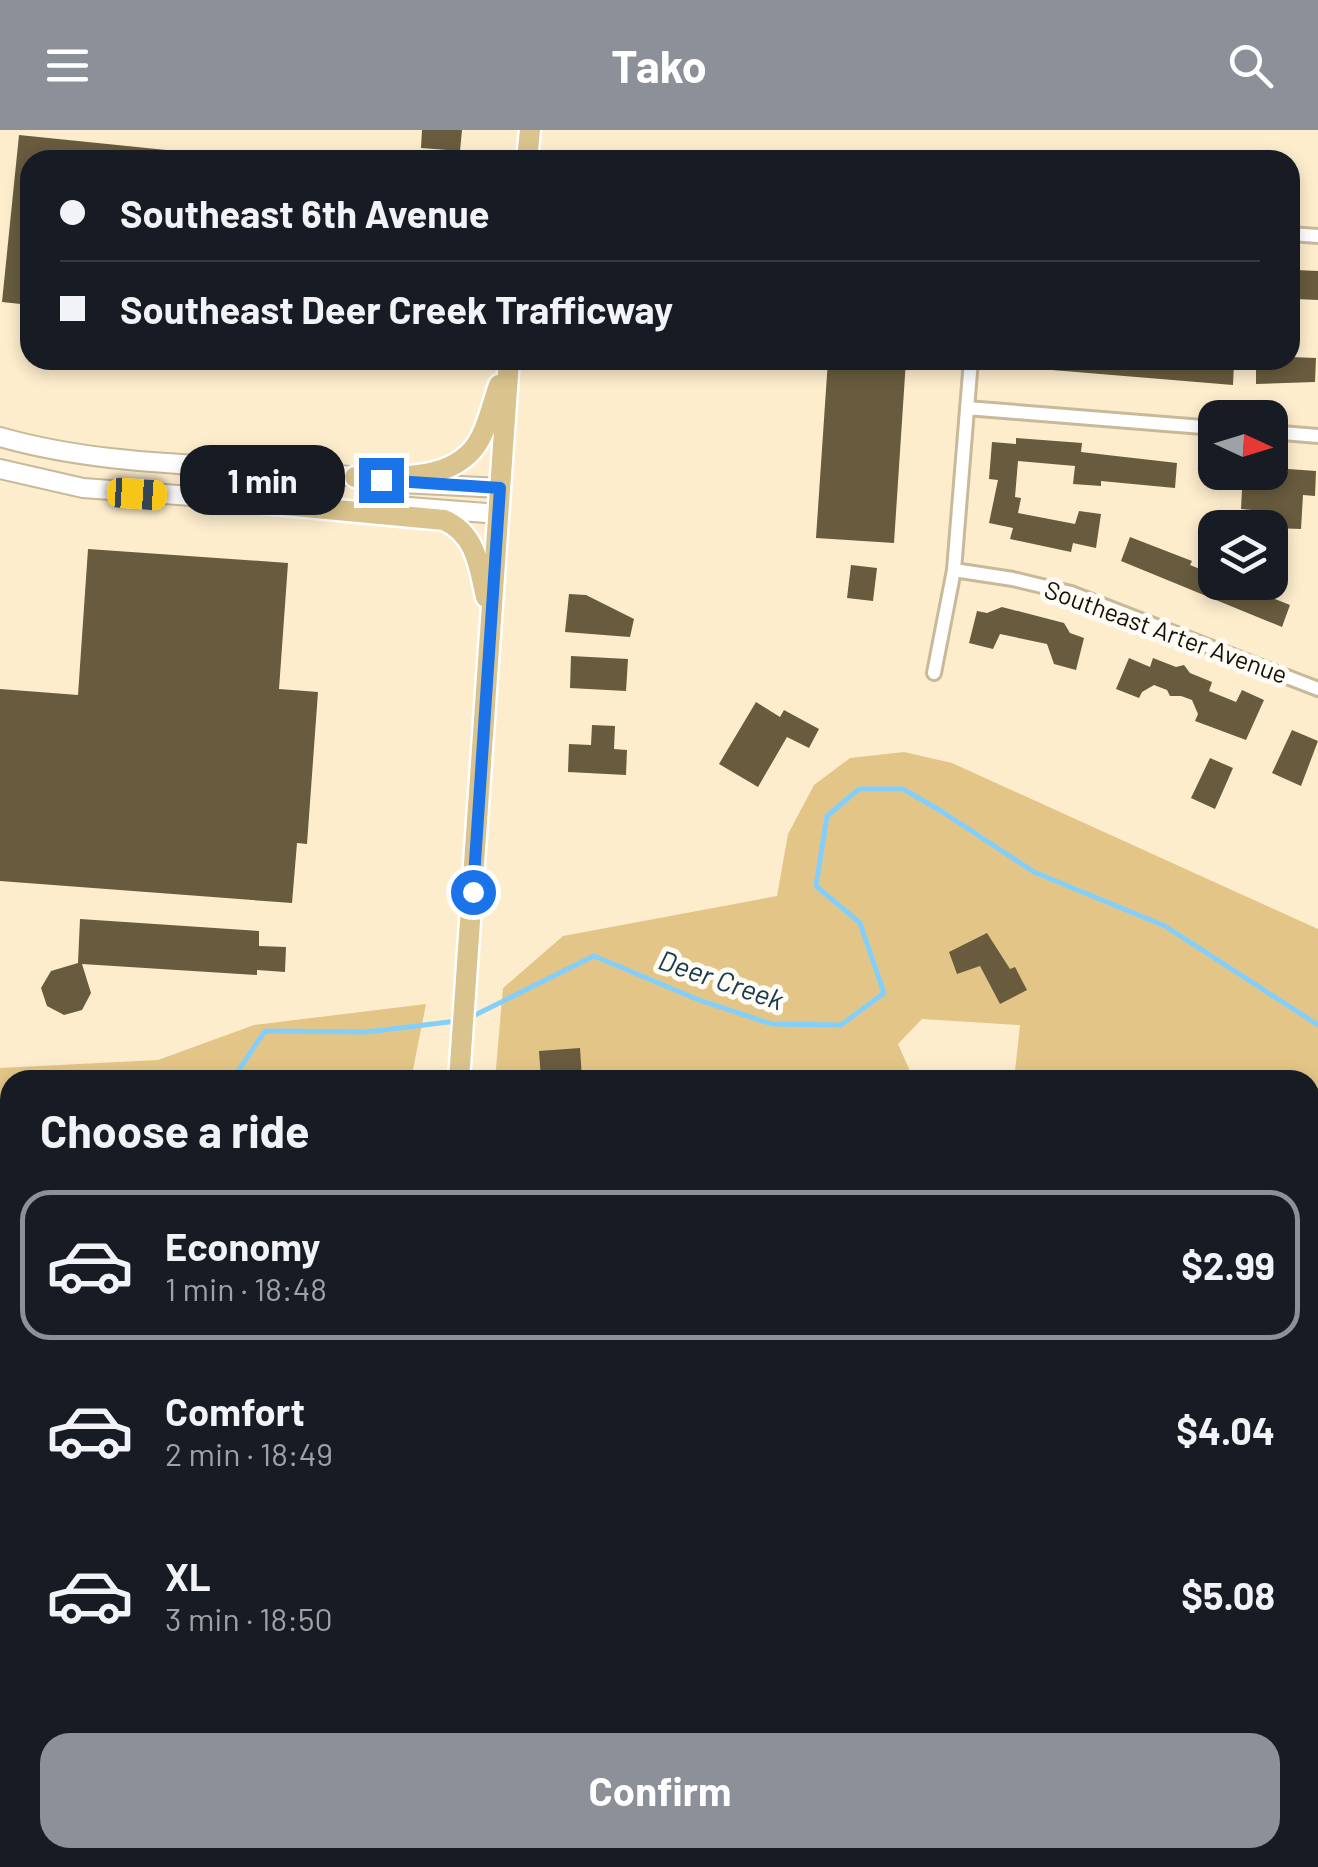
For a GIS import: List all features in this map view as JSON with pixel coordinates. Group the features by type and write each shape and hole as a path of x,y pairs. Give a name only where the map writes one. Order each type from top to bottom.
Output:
{"main road":[{"path":"354,477 435,472 462,460 480,438 504,370"},
{"path":"460,1070 507,370"},
{"path":"220,499 444,520 459,529 474,548 490,614"}],"street":[{"path":"934,673 954,570 970,370"},
{"path":"967,408 1198,427"},
{"path":"1288,434 1318,436"},
{"path":"0,436 66,453 118,460 500,488"},
{"path":"0,470 82,488 498,514"},
{"name":"Southeast Arter Avenue","path":"954,570 1071,593 1318,689"}],"shaded area":[{"path":"904,752 952,763 1318,929 1318,1070 1015,1070 1020,1025 922,1019 898,1044 910,1070 496,1070 503,988 563,936 777,896 788,834 814,785 850,758"},
{"path":"426,1004 413,1070 0,1070 158,1060 254,1025"}],"building":[{"path":"422,130 462,130 460,150 421,148"},
{"path":"19,135 166,150 20,150 20,304 2,302"},
{"path":"1300,270 1318,271 1318,300 1300,299"},
{"path":"1300,357 1316,358 1315,382 1256,384 1256,370 1300,370"},
{"path":"827,370 905,370 894,543 816,538"},
{"path":"1052,370 1234,370 1233,385"},
{"path":"1016,438 1082,443 1081,452 1177,463 1175,488 1101,481 1101,486 1073,484 1075,466 1018,461 1018,513 1075,524 1079,511 1101,514 1096,548 1073,543 1071,552 1010,539 1013,528 989,523 998,480 989,479 992,442 1016,444"},
{"path":"1316,471 1315,496 1303,495 1301,529 1288,529 1288,510 1241,509 1242,490 1288,490 1288,472"},
{"path":"1130,537 1192,561 1190,565 1198,568 1198,593 1121,561"},
{"path":"88,549 288,563 279,689 318,692 307,844 297,843 292,903 0,881 0,689 78,695"},
{"path":"851,565 877,568 873,601 847,598"},
{"path":"569,594 586,595 634,619 630,637 565,632"},
{"path":"1216,600 1278,600 1290,605 1282,627"},
{"path":"1002,607 1064,623 1070,633 1084,638 1076,670 1054,664 1047,644 1000,634 993,649 969,643 977,611 987,613"},
{"path":"571,656 628,659 626,691 570,688"},
{"path":"1129,658 1150,667 1153,658 1176,667 1184,665 1190,673 1212,682 1209,691 1236,702 1242,690 1264,700 1246,740 1195,721 1198,714 1192,700 1170,696 1167,690 1154,685 1139,698 1116,689"},
{"path":"756,702 780,717 784,710 819,729 809,748 787,737 758,787 719,764"},
{"path":"592,725 615,726 614,749 627,750 626,775 568,772 569,744 591,745"},
{"path":"1292,730 1318,741 1301,786 1272,773"},
{"path":"1210,758 1233,768 1215,809 1191,798"},
{"path":"80,919 259,931 259,946 286,947 285,972 257,970 257,975 82,964 91,993 82,1010 64,1015 47,1006 41,988 51,971 78,963"},
{"path":"987,933 1010,969 1015,967 1027,990 1000,1004 980,966 957,974 949,952"},
{"path":"580,1048 581,1070 540,1070 539,1051"}],"waterway":[{"name":"Deer Creek","path":"467,1019 594,956 699,1000 772,1024 841,1025 884,993 860,923 816,886 827,816 859,789 903,789 1034,872 1165,926 1318,1025"},
{"name":"Deer Creek","path":"239,1070 265,1031 367,1032 457,1021"}],"route":[{"path":"381,480 500,488 473,892"}]}
